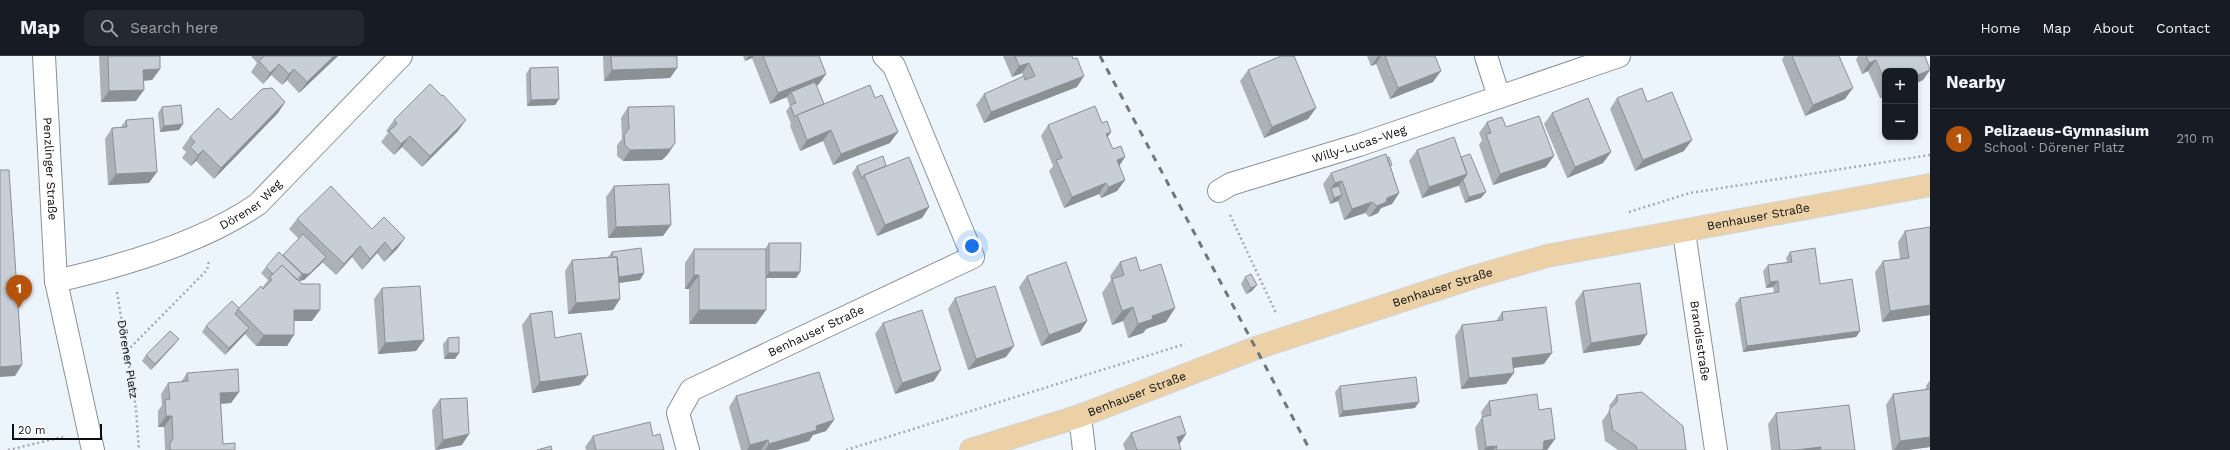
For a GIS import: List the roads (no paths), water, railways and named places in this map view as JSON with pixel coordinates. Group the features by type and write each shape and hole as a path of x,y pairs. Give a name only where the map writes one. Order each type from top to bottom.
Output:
{"main road":[{"name":"Benhauser Straße","path":"971,450 1080,416 1256,348 1474,277 1547,256 1684,232 1930,185"}],"street":[{"name":"Penzlinger Straße","path":"44,56 56,281"},
{"name":"Dörener Weg","path":"56,281 112,268 218,229 258,204 401,56"},
{"name":"Benhauser Straße","path":"688,450 678,413 691,390 973,257 894,66 884,56"},
{"path":"1486,56 1499,97"},
{"name":"Willy-Lucas-Weg","path":"1218,191 1231,184 1359,145 1619,56"},
{"name":"Brandisstraße","path":"1684,232 1716,450"},
{"path":"56,281 91,440"},
{"path":"1080,416 1084,450"}],"railway":[{"path":"1100,56 1310,450"}],"place":[{"name":"Pelizaeus-Gymnasium","path":"19,308"}]}
